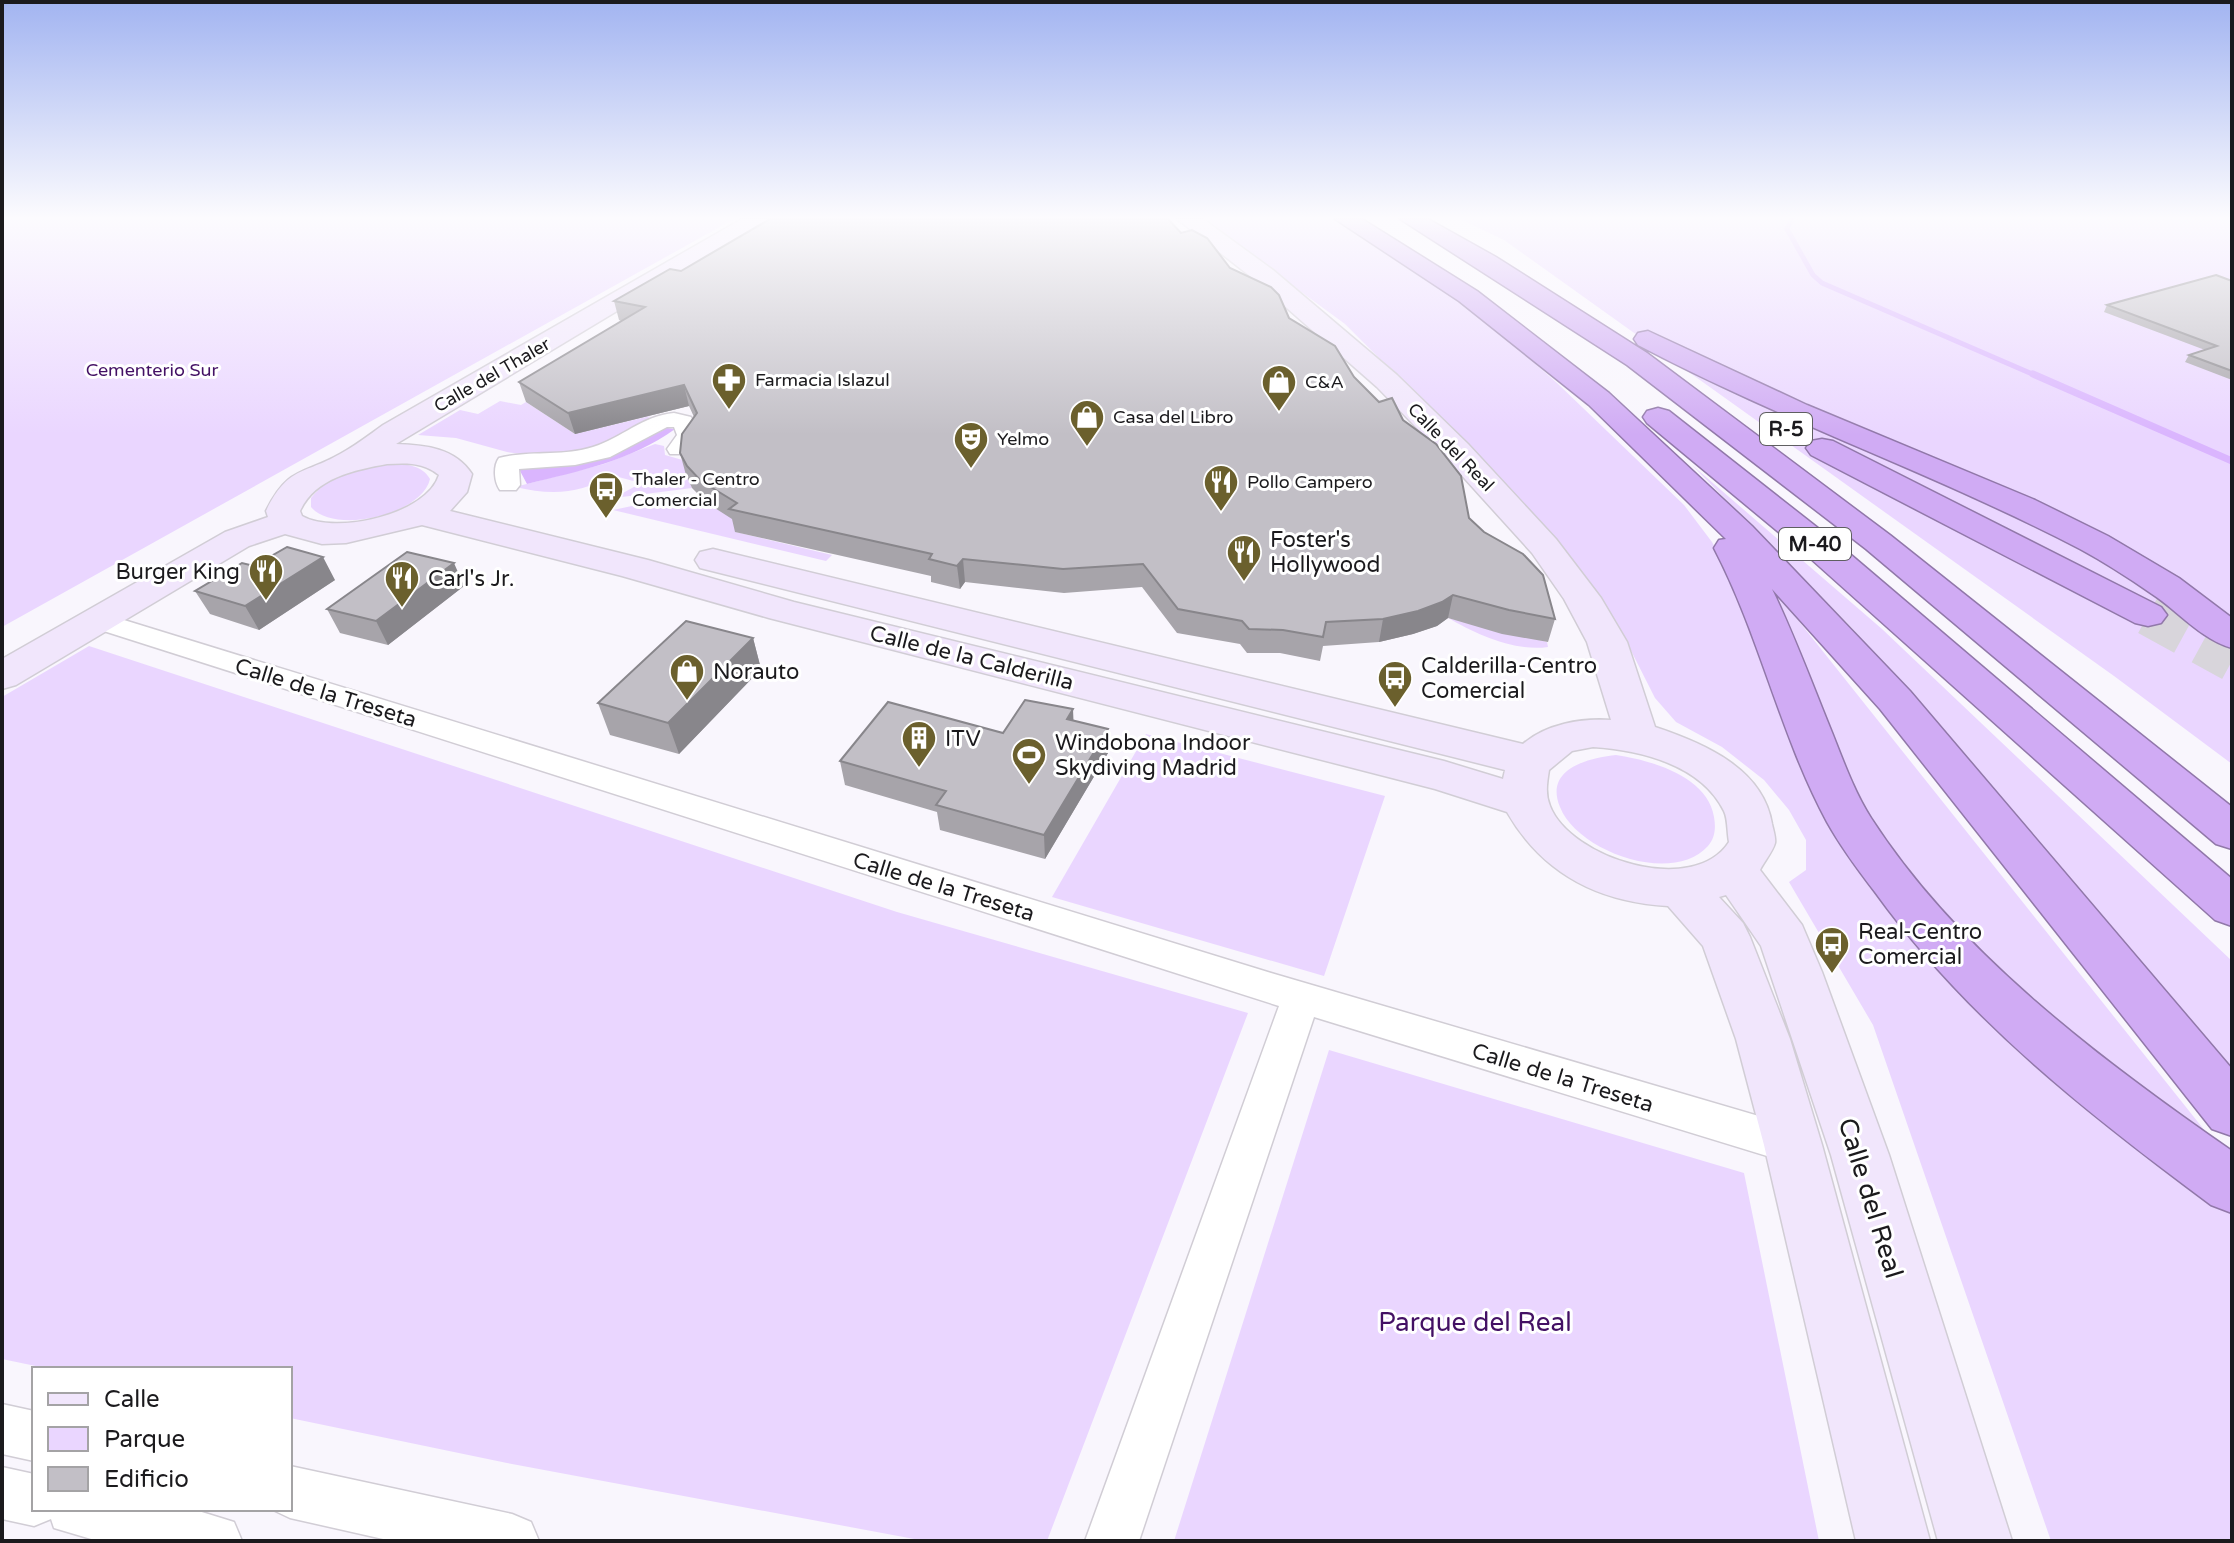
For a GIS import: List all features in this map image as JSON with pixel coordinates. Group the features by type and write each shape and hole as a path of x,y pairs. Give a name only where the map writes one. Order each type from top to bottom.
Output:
{"highway":[{"path":"1460,291 1599,399 1729,522 1895,700 2232,1111"},
{"name":"M-40","path":"1486,291 1571,347 1824,551 2232,907"},
{"name":"M-40","path":"1532,291 1637,359 1878,542 2232,832"},
{"name":"R-5","path":"1554,291 1784,428 2148,615"},
{"path":"1568,291 1700,368 1789,408 1968,480 2088,538 2170,588 2232,636"},
{"path":"1561,369 1707,513 1730,544 1767,612 1812,738 1847,817 1899,891 1946,946 2030,1027 2103,1090 2232,1185"}],"street":[{"name":"Calle del Thaler","path":"351,461 394,432 636,291"},
{"name":"Calle del Real","path":"1283,291 1387,381 1457,451 1544,546 1582,598 1607,642 1637,736"},
{"path":"508,485 507,463 584,457 612,448 668,419 683,422 689,436 678,449"},
{"path":"2,676 288,510 311,477 351,461 387,454 421,454 446,461 456,474 435,503 380,529 337,534 302,530 288,510"},
{"name":"Calle de la Calderilla","path":"435,503 894,606 1527,781"},
{"path":"2,649 200,536 253,510 288,510"},
{"name":"Calle de la Treseta","path":"98,620 1301,997 1793,1145"},
{"path":"1593,733 1637,736 1683,752 1709,768 1722,777 1747,809 1752,842 1707,879 1629,883 1580,863 1543,834 1527,781 1555,742 1593,733"},
{"path":"1707,879 1763,1039 1793,1145 1893,1541"},
{"name":"Calle del Real","path":"1707,879 1784,939 1860,1155 1975,1541"},
{"path":"1112,1541 1301,997"},
{"path":"2,1429 32,1436"},
{"path":"292,1492 512,1541"},
{"path":"2,1493 32,1500"},
{"path":"82,1511 215,1541"}],"green space":[{"name":"Cementerio Sur","path":"2,291 605,291 2,627"},
{"path":"1300,291 1450,291 1557,383 1684,505 1712,542 1748,612 1911,889 1827,744 1770,585 2232,1165 2232,1541 2051,1541 1873,1025 1789,882 1806,870 1806,840 1789,810 1764,780 1722,747 1676,722 1655,698 1616,621 1568,556 1465,444 1345,324"},
{"path":"1575,291 2232,291 2232,764 2114,676"},
{"path":"500,401 521,405 526,402 575,434 650,416 644,423 591,451 529,455 456,438 418,435 460,410 478,414"},
{"path":"655,444 664,446 665,455 686,461 686,475 692,488 614,498 641,483 611,475 588,486 564,492 515,487 604,464"},
{"path":"385,464 422,470 430,479 424,492 395,511 357,520 338,520 322,515 311,507 311,498 335,478"},
{"path":"1692,465 1882,629 2232,961 2232,1086 1919,705 1852,628"},
{"path":"702,498 744,524 736,532 832,555 826,561 613,510 646,503"},
{"path":"1448,618 1547,642 1548,647 1509,644 1483,636"},
{"path":"89,646 897,912 1248,1013 1047,1541 925,1541 507,1463 292,1418 292,1367 40,1367 2,1359 2,697"},
{"path":"1146,734 1385,796 1324,976 1052,897"},
{"path":"1616,755 1676,772 1701,791 1715,821 1714,836 1708,846 1692,858 1672,863 1650,863 1605,849 1570,823 1560,807 1557,794 1563,775 1582,763"},
{"name":"Parque del Real","path":"1329,1050 1744,1173 1819,1541 1174,1541"}],"shaded area":[{"path":"661,427 675,429 623,457 585,469 527,484 519,469 558,465 610,453"}],"building":[{"path":"631,291 1275,291 1289,318 1335,346 1354,377 1379,402 1392,398 1403,420 1436,444 1461,476 1469,518 1484,532 1523,554 1543,575 1555,619 1453,595 1418,611 1383,619 1326,622 1323,637 1283,630 1249,629 1242,621 1178,609 1143,564 1063,569 963,559 957,566 929,559 932,554 729,509 737,503 701,481 680,453 682,434 697,413 684,385 568,413 519,382 645,307 614,301"},
{"path":"2158,291 2232,291 2232,371 2189,355 2217,346 2107,305"},
{"path":"287,547 323,557 245,606 195,591 242,563 254,566"},
{"path":"407,552 454,563 376,621 327,609"},
{"path":"686,621 753,638 668,723 598,703"},
{"path":"1025,700 1073,709 1067,719 1108,729 1044,835 936,805 946,791 840,761 888,702 1003,733"}],"waterway":[{"path":"1841,291 2037,376"},
{"path":"2033,374 2232,461"}],"tunnel":[{"path":"2148,615 2232,661"}],"place":[{"name":"Farmacia Islazul","path":"729,411"},
{"name":"C&A","path":"1279,413"},
{"name":"Casa del Libro","path":"1087,448"},
{"name":"Yelmo","path":"971,470"},
{"name":"Pollo Campero","path":"1221,513"},
{"name":"Thaler - Centro Comercial","path":"606,520"},
{"name":"Foster's Hollywood","path":"1244,583"},
{"name":"Burger King","path":"266,602"},
{"name":"Carl's Jr.","path":"402,609"},
{"name":"Norauto","path":"687,702"},
{"name":"Calderilla-Centro Comercial","path":"1395,709"},
{"name":"ITV","path":"919,769"},
{"name":"Windobona Indoor Skydiving Madrid","path":"1029,786"},
{"name":"Real-Centro Comercial","path":"1832,975"}]}
